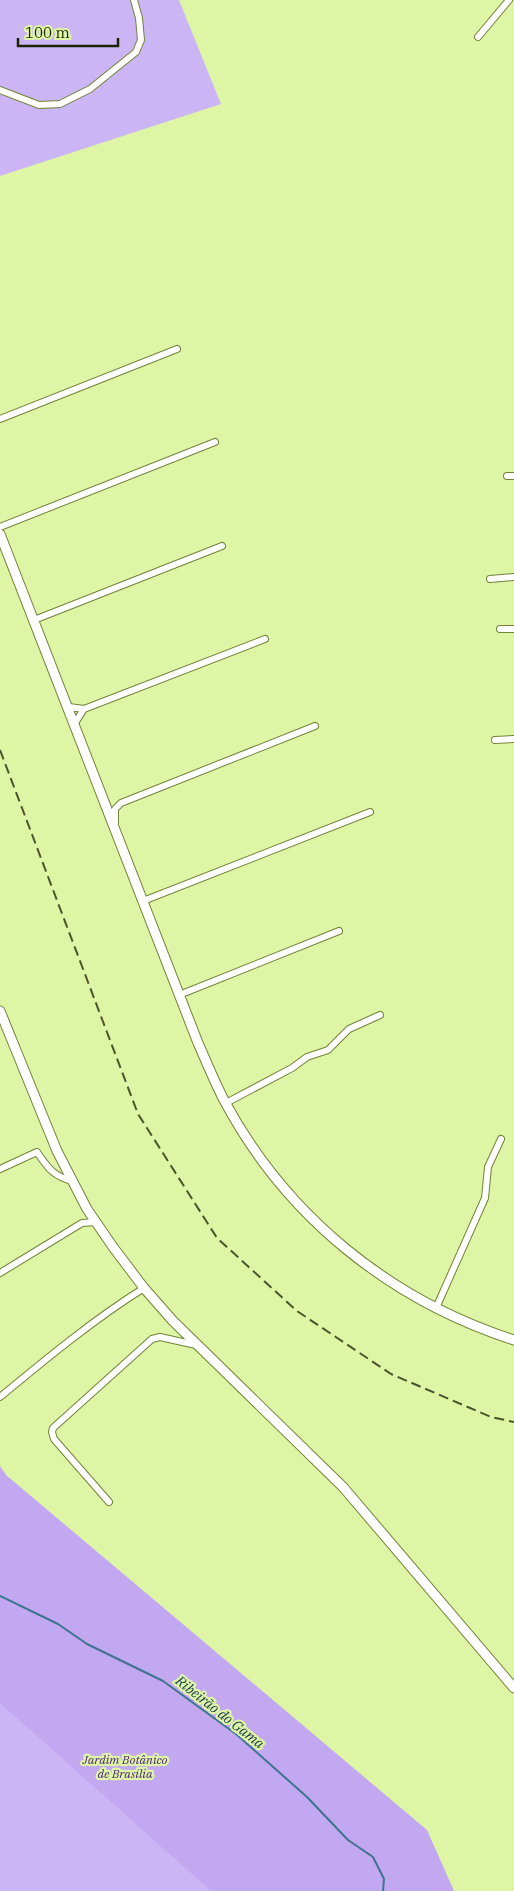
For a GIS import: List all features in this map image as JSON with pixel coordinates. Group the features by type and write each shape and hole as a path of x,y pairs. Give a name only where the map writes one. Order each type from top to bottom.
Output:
{"street":[{"path":"0,90 39,105 60,104 90,89 136,52 141,40 139,18 134,0"},
{"path":"478,37 508,0"},
{"path":"0,419 177,349"},
{"path":"0,527 215,442"},
{"path":"0,534 69,707 179,995 226,1104 276,1177 300,1206 331,1237 375,1272 436,1308 471,1325 514,1340"},
{"path":"34,620 222,546"},
{"path":"490,579 514,577"},
{"path":"500,629 514,629"},
{"path":"69,707 84,709 265,639"},
{"path":"75,723 84,709"},
{"path":"116,829 114,811 116,806 121,803 315,726"},
{"path":"495,740 514,739"},
{"path":"142,901 370,812"},
{"path":"179,995 339,931"},
{"path":"0,1011 46,1128 72,1182 95,1222 144,1288 164,1311 343,1487 514,1688"},
{"path":"226,1104 307,1058 328,1050 349,1029 380,1015"},
{"path":"436,1308 485,1198 488,1167 501,1138"},
{"path":"0,1169 37,1152 57,1177 72,1182"},
{"path":"82,1223 87,1209"},
{"path":"0,1273 82,1223 95,1222"},
{"path":"0,1397 93,1323 144,1288"},
{"path":"109,1502 54,1439 52,1435 53,1428 152,1339 160,1337 198,1345"}],"green space":[{"path":"0,0 179,0 221,104 0,176"},
{"name":"Jardim Botânico de Brasília","path":"0,1466 6,1475 427,1830 454,1891 211,1891 0,1703"},
{"name":"Jardim Botânico de Brasília","path":"0,1490 437,1891 0,1891"}],"waterway":[{"name":"Ribeirão do Gama","path":"0,1596 58,1624 87,1644 163,1681 236,1734 307,1797 348,1840 373,1857 384,1879 383,1891"}],"railway":[{"path":"0,750 138,1114 217,1238 297,1311 391,1374 491,1417 514,1422"}]}
